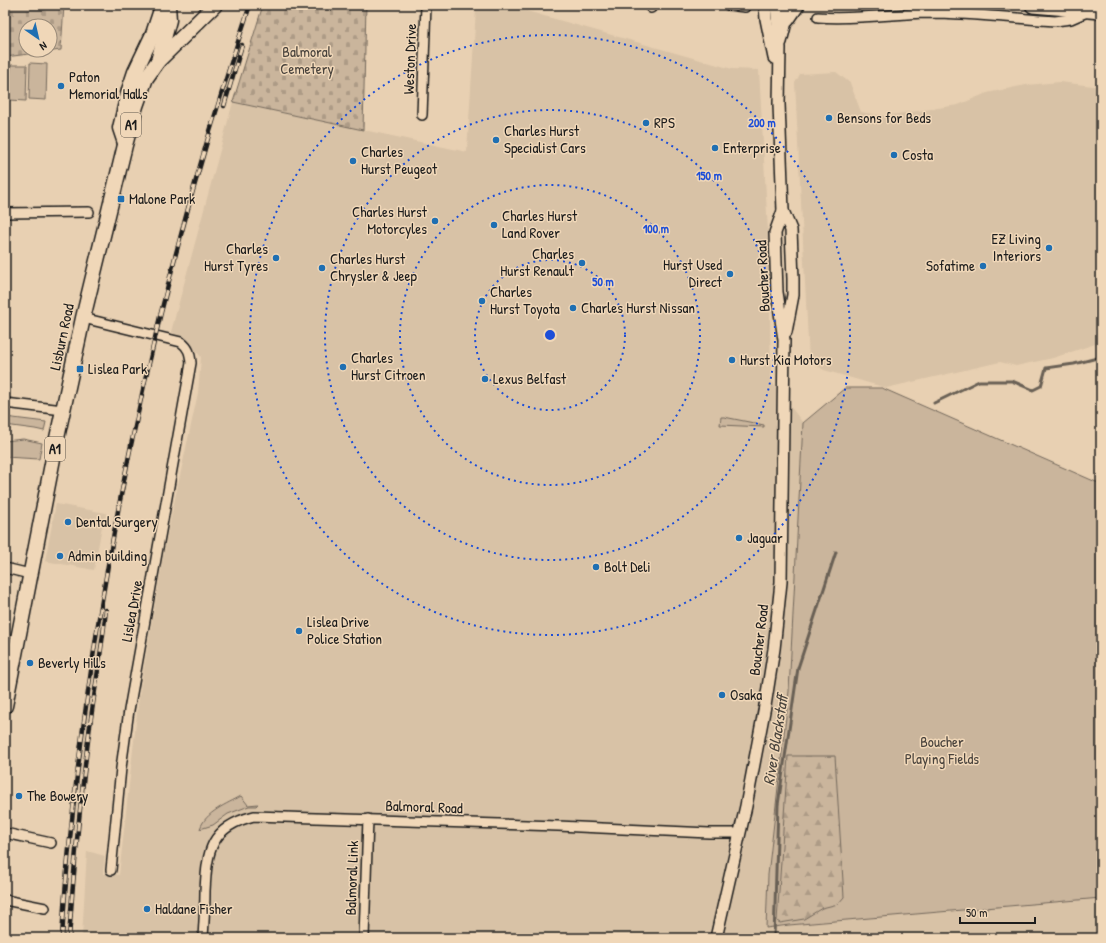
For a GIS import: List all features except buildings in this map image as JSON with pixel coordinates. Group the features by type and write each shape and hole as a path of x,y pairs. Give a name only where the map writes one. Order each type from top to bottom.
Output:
{"highway":[{"path":"1033,5 1097,10"}],"main road":[{"name":"A1","path":"158,61 169,20 167,5"},
{"name":"A1","path":"125,145 120,128 129,90 135,72 153,34 160,12 167,5"},
{"name":"Lisburn Road","path":"5,706 30,574 83,318 125,145 144,83 158,61 215,5"}],"street":[{"name":"Weston Drive","path":"422,115 426,5"},
{"path":"728,5 746,7"},
{"path":"765,5 766,19 779,80"},
{"name":"Boucher Road","path":"776,5 780,48 779,80 783,211 791,230 793,279 793,295 784,340"},
{"name":"Boucher Road","path":"780,48 788,5"},
{"path":"785,26 799,5"},
{"path":"818,17 852,18 928,9 958,14 1055,21 1071,19 1097,10"},
{"name":"Boucher Road","path":"716,938 746,806 765,706 774,649 781,582 784,340 777,292 775,233 783,211"},
{"path":"5,213 89,212"},
{"name":"Lislea Drive","path":"83,318 181,342 190,352 191,363 129,710 111,870"},
{"path":"5,403 64,410"},
{"path":"5,568 30,574"},
{"name":"Balmoral Road","path":"203,938 208,860 212,846 219,834 229,826 240,820 254,816 739,833"},
{"name":"Balmoral Link","path":"364,938 368,819"},
{"path":"5,833 51,843"},
{"path":"5,900 45,908"}],"shaded area":[{"path":"516,8 732,69 759,70 769,250 771,381 803,423 789,691 768,875 766,928 1101,898 1101,938 82,938 87,851 105,856 103,874 111,873 119,875 139,696 166,540 198,393 201,357 188,341 171,332 233,102 467,152 476,9"},
{"path":"836,72 850,83 861,112 884,116 958,105 987,93 1026,85 1060,82 1101,87 1101,342 1053,358 1016,366 1000,362 886,388 824,370 809,361 795,83 800,74"},
{"path":"56,504 106,513 104,527 102,526 94,570 45,561"}],"green space":[{"path":"5,5 64,5 61,50 58,50 58,18 18,18 18,55 5,57"},
{"name":"Balmoral Cemetery","path":"263,5 366,5 363,130 233,102"},
{"path":"30,63 47,64 46,100 29,99"},
{"path":"11,65 27,65 26,101 9,100"},
{"name":"Boucher Playing Fields","path":"845,388 882,388 1096,482 1101,482 1101,898 766,928 768,875 789,691 803,423"},
{"path":"5,417 46,422 44,431 5,425"},
{"path":"721,417 764,425 764,427 720,425"},
{"path":"23,439 42,443 39,459 5,457 5,441"},
{"path":"788,756 835,756 844,897 838,904 822,908 804,919 780,923 777,921"},
{"path":"241,796 248,805 258,804 256,806 249,806 228,814 213,825 200,829 211,813"}],"waterway":[{"name":"River Blackstaff","path":"934,403 979,381 1012,381 1033,390 1041,386 1046,368 1074,364 1101,357"},
{"name":"River Blackstaff","path":"774,938 778,805 798,668 836,552"}],"railway":[{"path":"62,938 68,859 86,702 98,624 127,467 143,389 181,234 202,157 250,5"},
{"path":"224,106 242,45"},
{"path":"69,938 84,773 106,610"}],"place":[{"name":"Paton Memorial Halls","path":"61,86"},
{"name":"Bensons for Beds","path":"829,118"},
{"name":"RPS","path":"646,123"},
{"name":"Charles Hurst Specialist Cars","path":"496,140"},
{"name":"Enterprise","path":"715,148"},
{"name":"Costa","path":"894,155"},
{"name":"Charles Hurst Peugeot","path":"353,161"},
{"name":"Malone Park","path":"121,199"},
{"name":"Charles Hurst Motorcyles","path":"435,221"},
{"name":"Charles Hurst Land Rover","path":"494,225"},
{"name":"EZ Living Interiors","path":"1049,248"},
{"name":"Charles Hurst Tyres","path":"276,258"},
{"name":"Charles Hurst Renault","path":"582,263"},
{"name":"Sofatime","path":"983,266"},
{"name":"Charles Hurst Chrysler & Jeep","path":"322,268"},
{"name":"Hurst Used Direct","path":"730,274"},
{"name":"Charles Hurst Toyota","path":"482,301"},
{"name":"Charles Hurst Nissan","path":"573,308"},
{"name":"Hurst Kia Motors","path":"732,360"},
{"name":"Charles Hurst Citroen","path":"343,367"},
{"name":"Lislea Park","path":"80,369"},
{"name":"Lexus Belfast","path":"485,379"},
{"name":"Dental Surgery","path":"68,522"},
{"name":"Jaguar","path":"739,538"},
{"name":"Admin building","path":"60,556"},
{"name":"Bolt Deli","path":"596,567"},
{"name":"Lislea Drive Police Station","path":"299,631"},
{"name":"Beverly Hills","path":"30,663"},
{"name":"Osaka","path":"722,695"},
{"name":"The Bowery","path":"19,796"},
{"name":"Haldane Fisher","path":"147,909"}]}
